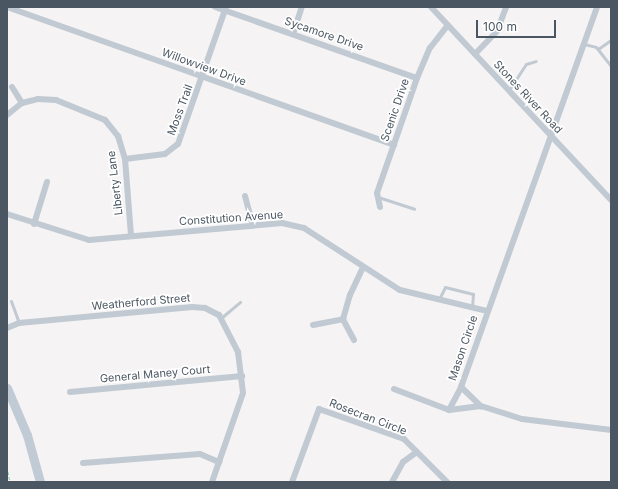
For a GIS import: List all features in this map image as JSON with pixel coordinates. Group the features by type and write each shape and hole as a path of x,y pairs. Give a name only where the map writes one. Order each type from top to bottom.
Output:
{"main road":[{"path":"7,388 27,435 40,482"}],"street":[{"name":"Sycamore Drive","path":"215,7 226,9 417,78"},
{"path":"292,34 302,7"},
{"name":"Stones River Road","path":"431,7 611,200"},
{"path":"475,54 497,31 506,7"},
{"name":"Mason Circle","path":"449,410 461,387 597,7"},
{"name":"Willowview Drive","path":"7,8 394,145"},
{"name":"Moss Trail","path":"125,159 165,154 178,144 226,9"},
{"name":"Scenic Drive","path":"380,207 378,197 417,78 430,48 448,25"},
{"path":"12,87 22,103"},
{"name":"Liberty Lane","path":"7,115 22,103 38,99 56,100 105,120 118,136 125,159 131,236"},
{"path":"34,224 47,182"},
{"path":"245,196 253,225"},
{"name":"Constitution Avenue","path":"7,214 34,224 89,240 282,223 304,228 400,290 487,311"},
{"path":"354,340 343,319 350,295 363,267"},
{"name":"Weatherford Street","path":"7,328 19,323 192,307 205,308 221,318"},
{"path":"212,482 236,419 243,393 238,352 221,318"},
{"path":"313,324 343,319"},
{"name":"General Maney Court","path":"70,392 242,376"},
{"path":"461,387 481,406"},
{"path":"394,389 449,410 481,406 522,419 611,430"},
{"name":"Rosecran Circle","path":"292,482 320,409 404,439 447,482"},
{"path":"392,482 403,462 417,452"},
{"path":"83,463 200,454 219,462"}],"lane":[{"path":"598,49 611,40"},
{"path":"584,44 598,49 611,66"},
{"path":"509,90 526,64 536,61"},
{"path":"378,197 414,209"},
{"path":"439,299 445,287 473,294 472,307"},
{"path":"11,301 19,323"},
{"path":"221,318 240,302"}],"path":[{"path":"7,467 10,482"}]}
